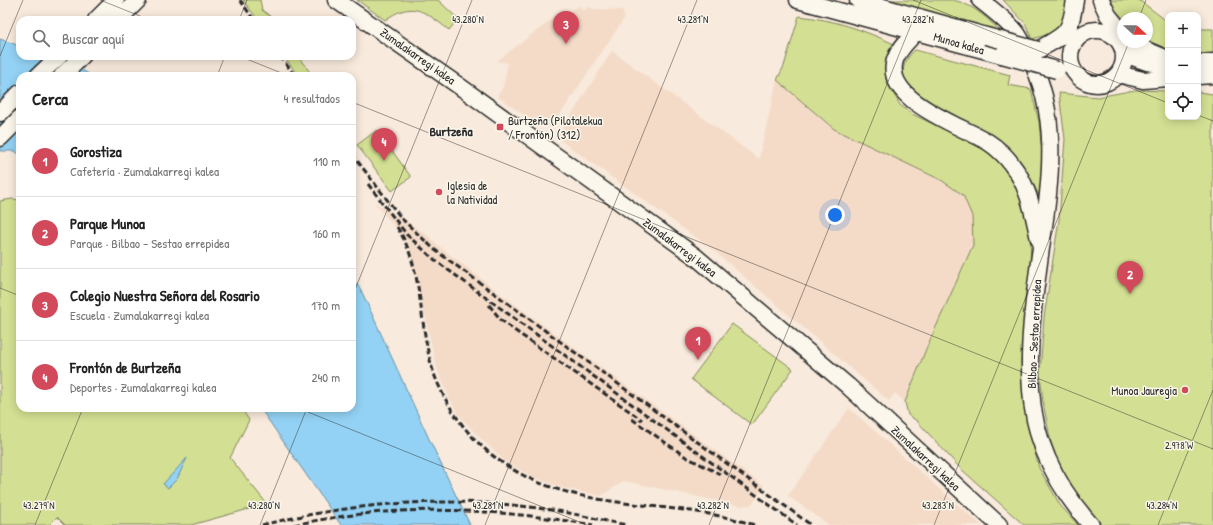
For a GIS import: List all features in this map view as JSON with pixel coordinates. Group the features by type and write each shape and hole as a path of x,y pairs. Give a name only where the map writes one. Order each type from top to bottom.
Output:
{"main road":[{"path":"100,16 116,0"},
{"path":"122,16 138,0"},
{"name":"Zumalakarregi kalea","path":"336,0 462,88 696,257 848,386 999,525"},
{"name":"Munoa kalea","path":"798,0 1057,70 1074,71"},
{"name":"Munoa kalea","path":"858,0 1038,50 1070,56"},
{"name":"Bilbao - Sestao errepidea","path":"980,0 1016,33 1034,66 1045,98 1050,133 1049,196 1037,278 1031,360 1031,390 1035,418 1044,448 1056,478 1073,505 1091,525"},
{"path":"1038,50 1062,36 1072,22 1075,0"},
{"path":"1079,0 1084,34"},
{"path":"1101,0 1116,33"},
{"path":"1116,33 1101,30 1092,31 1084,34 1074,43 1070,56 1074,71 1085,81 1094,84 1107,82 1118,74 1129,48"},
{"path":"917,31 904,43 895,60 894,77 903,93 934,114 990,143 1012,165 1029,195 1042,248"},
{"path":"1129,48 1144,49 1165,57"},
{"path":"1129,48 1147,62 1165,65"},
{"path":"42,72 55,60"},
{"path":"66,72 78,60"},
{"path":"1201,63 1213,62"},
{"path":"1118,74 1144,80 1165,78"},
{"path":"1201,76 1213,75"},
{"path":"0,113 16,97"},
{"path":"0,138 16,122"}],"shaded area":[{"path":"579,6 584,11 588,7 594,9 622,10 625,17 551,128 538,119 535,123 497,96 503,87 508,63 497,61 551,20"},
{"path":"612,51 759,159 777,80 834,129 941,180 963,195 972,216 973,245 926,349 905,402 895,393 889,401 712,249 560,140 561,138 558,136"},
{"path":"374,202 426,234 440,247 510,301 764,486 753,503 741,506 624,481 601,496 563,488 535,478 507,463 474,432 458,414 449,397 437,369 408,242"},
{"path":"849,408 981,525 829,525 788,496"}],"green space":[{"path":"243,0 260,0 262,10 270,16 255,16"},
{"path":"357,0 438,0 458,19 449,30 425,13 418,10 403,10 385,20"},
{"path":"891,0 953,0 960,2 968,5 981,14 1004,35"},
{"path":"1003,0 1068,0 1062,26 1053,33 1032,39 1025,23"},
{"path":"1110,0 1139,0 1165,20 1165,51 1153,45 1153,12 1117,12 1117,19 1114,16"},
{"path":"799,16 848,26 894,44 889,50 886,58 886,80 900,105 910,113 981,147 998,160 1010,176 1026,205 1031,228 1030,271 1021,362 1027,421 1039,468 1060,505 1078,525 1024,525 960,468 917,421 908,415 905,402 926,349 973,245 972,216 963,195 941,180 834,129 777,80 784,66"},
{"path":"1201,29 1213,29 1213,54 1201,56"},
{"path":"915,50 1010,75 1008,85 1031,89 1039,122 1042,153 1040,197 1020,162 1003,144 952,118 916,94 905,80 904,66"},
{"path":"287,60 301,60 310,72 295,72"},
{"path":"1135,90 1165,91 1165,120 1201,120 1201,92 1213,94 1213,525 1101,525 1069,492 1051,443 1043,402 1040,373 1044,317 1059,220 1065,139 1059,93 1098,97"},
{"path":"377,130 411,177 392,191 357,145"},
{"path":"16,200 16,412 244,412 249,420 230,458 267,504 191,525 65,525 57,517 49,525 0,525 0,201"},
{"path":"732,324 793,369 752,425 691,379"}],"water":[{"path":"0,39 16,45 16,60 65,60 85,72 16,72 16,152 0,151"},
{"path":"356,284 360,288 470,525 341,525 263,412 356,412"},
{"path":"187,458 177,479 168,488 163,484"}],"railway":[{"path":"240,0 251,16"},
{"path":"283,60 292,72"},
{"path":"356,159 402,219 435,250 811,525"},
{"path":"368,184 407,235 436,261 797,525"},
{"path":"397,227 406,244 413,263 426,341 436,379 445,399 457,418 470,435 486,450 516,472 548,486 582,496 616,502 685,510 720,516 754,525"},
{"path":"489,305 501,320 514,330 642,420"},
{"path":"632,419 686,457 720,474"},
{"path":"262,525 335,510 410,503 447,502 521,506 558,511 627,525"},
{"path":"294,525 369,513 444,510 518,515 593,525"}],"place":[{"name":"Colegio Nuestra Señora del Rosario","path":"566,44"},
{"name":"Burtzeña (Pilotalekua / Frontón) (312)","path":"500,127"},
{"name":"Frontón de Burtzeña","path":"384,161"},
{"name":"Iglesia de la Natividad","path":"439,192"},
{"name":"Parque Munoa","path":"1130,294"},
{"name":"Gorostiza","path":"698,360"},
{"name":"Munoa Jauregia","path":"1185,390"}],"district":[{"name":"Burtzeña","path":"451,131"}]}
